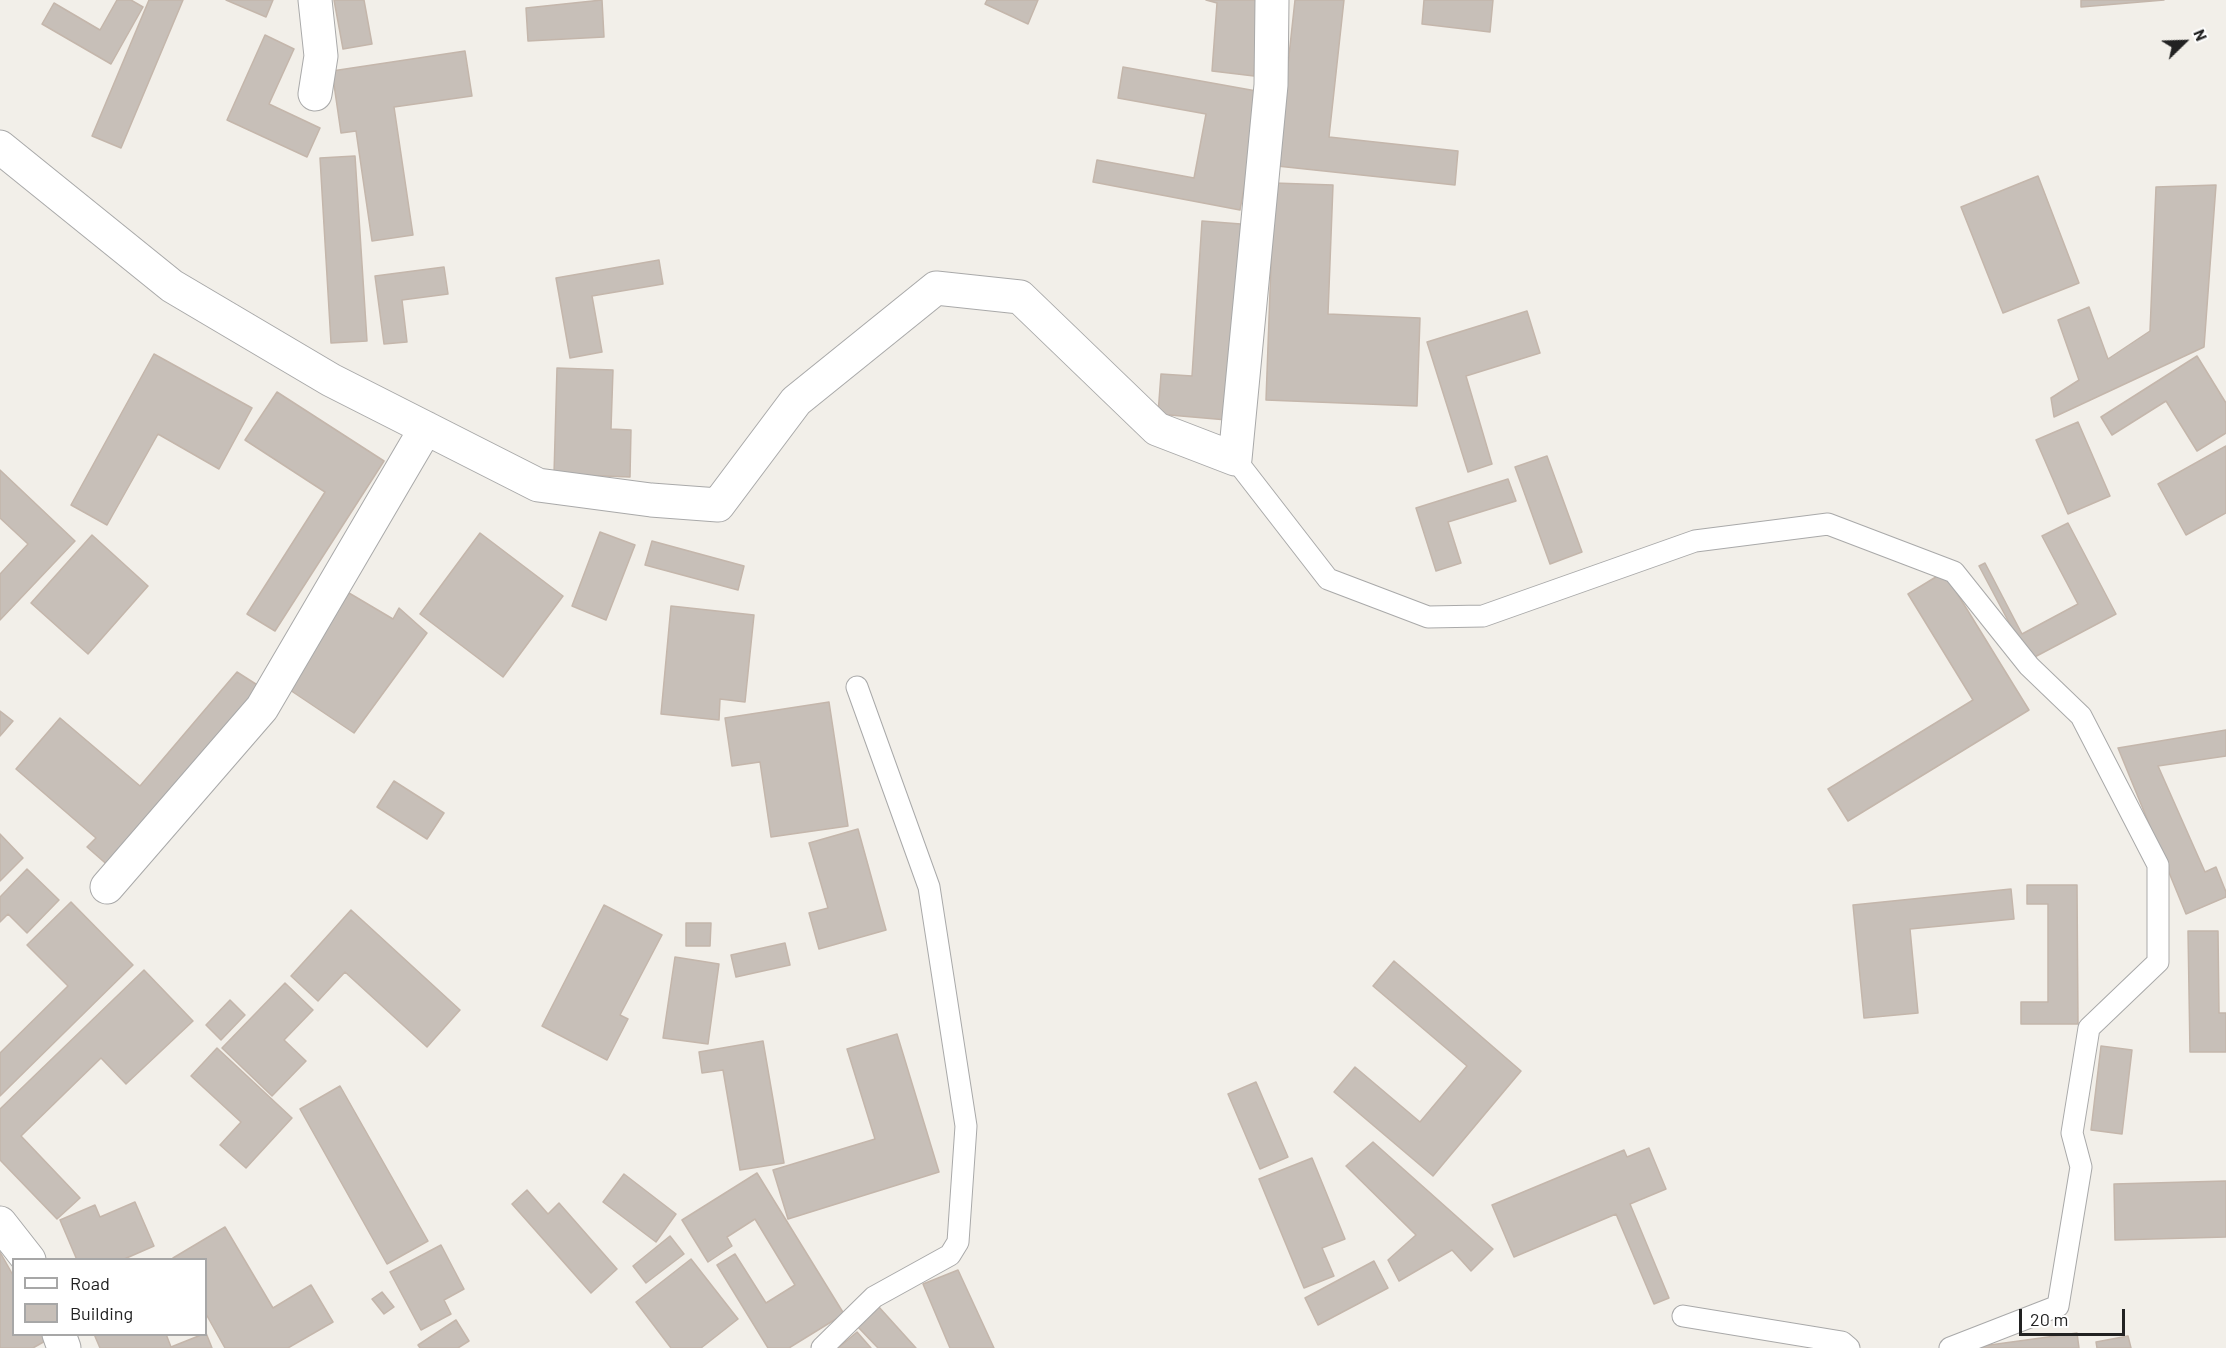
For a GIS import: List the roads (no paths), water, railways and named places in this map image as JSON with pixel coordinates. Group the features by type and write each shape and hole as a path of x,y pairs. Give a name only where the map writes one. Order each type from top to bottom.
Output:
{"street":[{"path":"315,0 321,56 315,94"},
{"path":"0,147 172,286 331,380 538,485 651,500 718,505 796,401 936,288 1020,297 1157,429 1235,459 1271,85 1272,0"},
{"path":"107,886 262,708 426,428"},
{"path":"0,1223 27,1258"}],"lane":[{"path":"1235,459 1328,579 1428,617 1483,616 1695,541 1828,524 1954,572 2029,666 2081,716 2158,865 2158,962 2089,1028 2072,1133 2081,1167 2058,1306 1950,1348"},
{"path":"822,1348 873,1296 950,1255 958,1242 966,1126 929,887 857,687"},
{"path":"1683,1316 1842,1342 1849,1348"}]}
